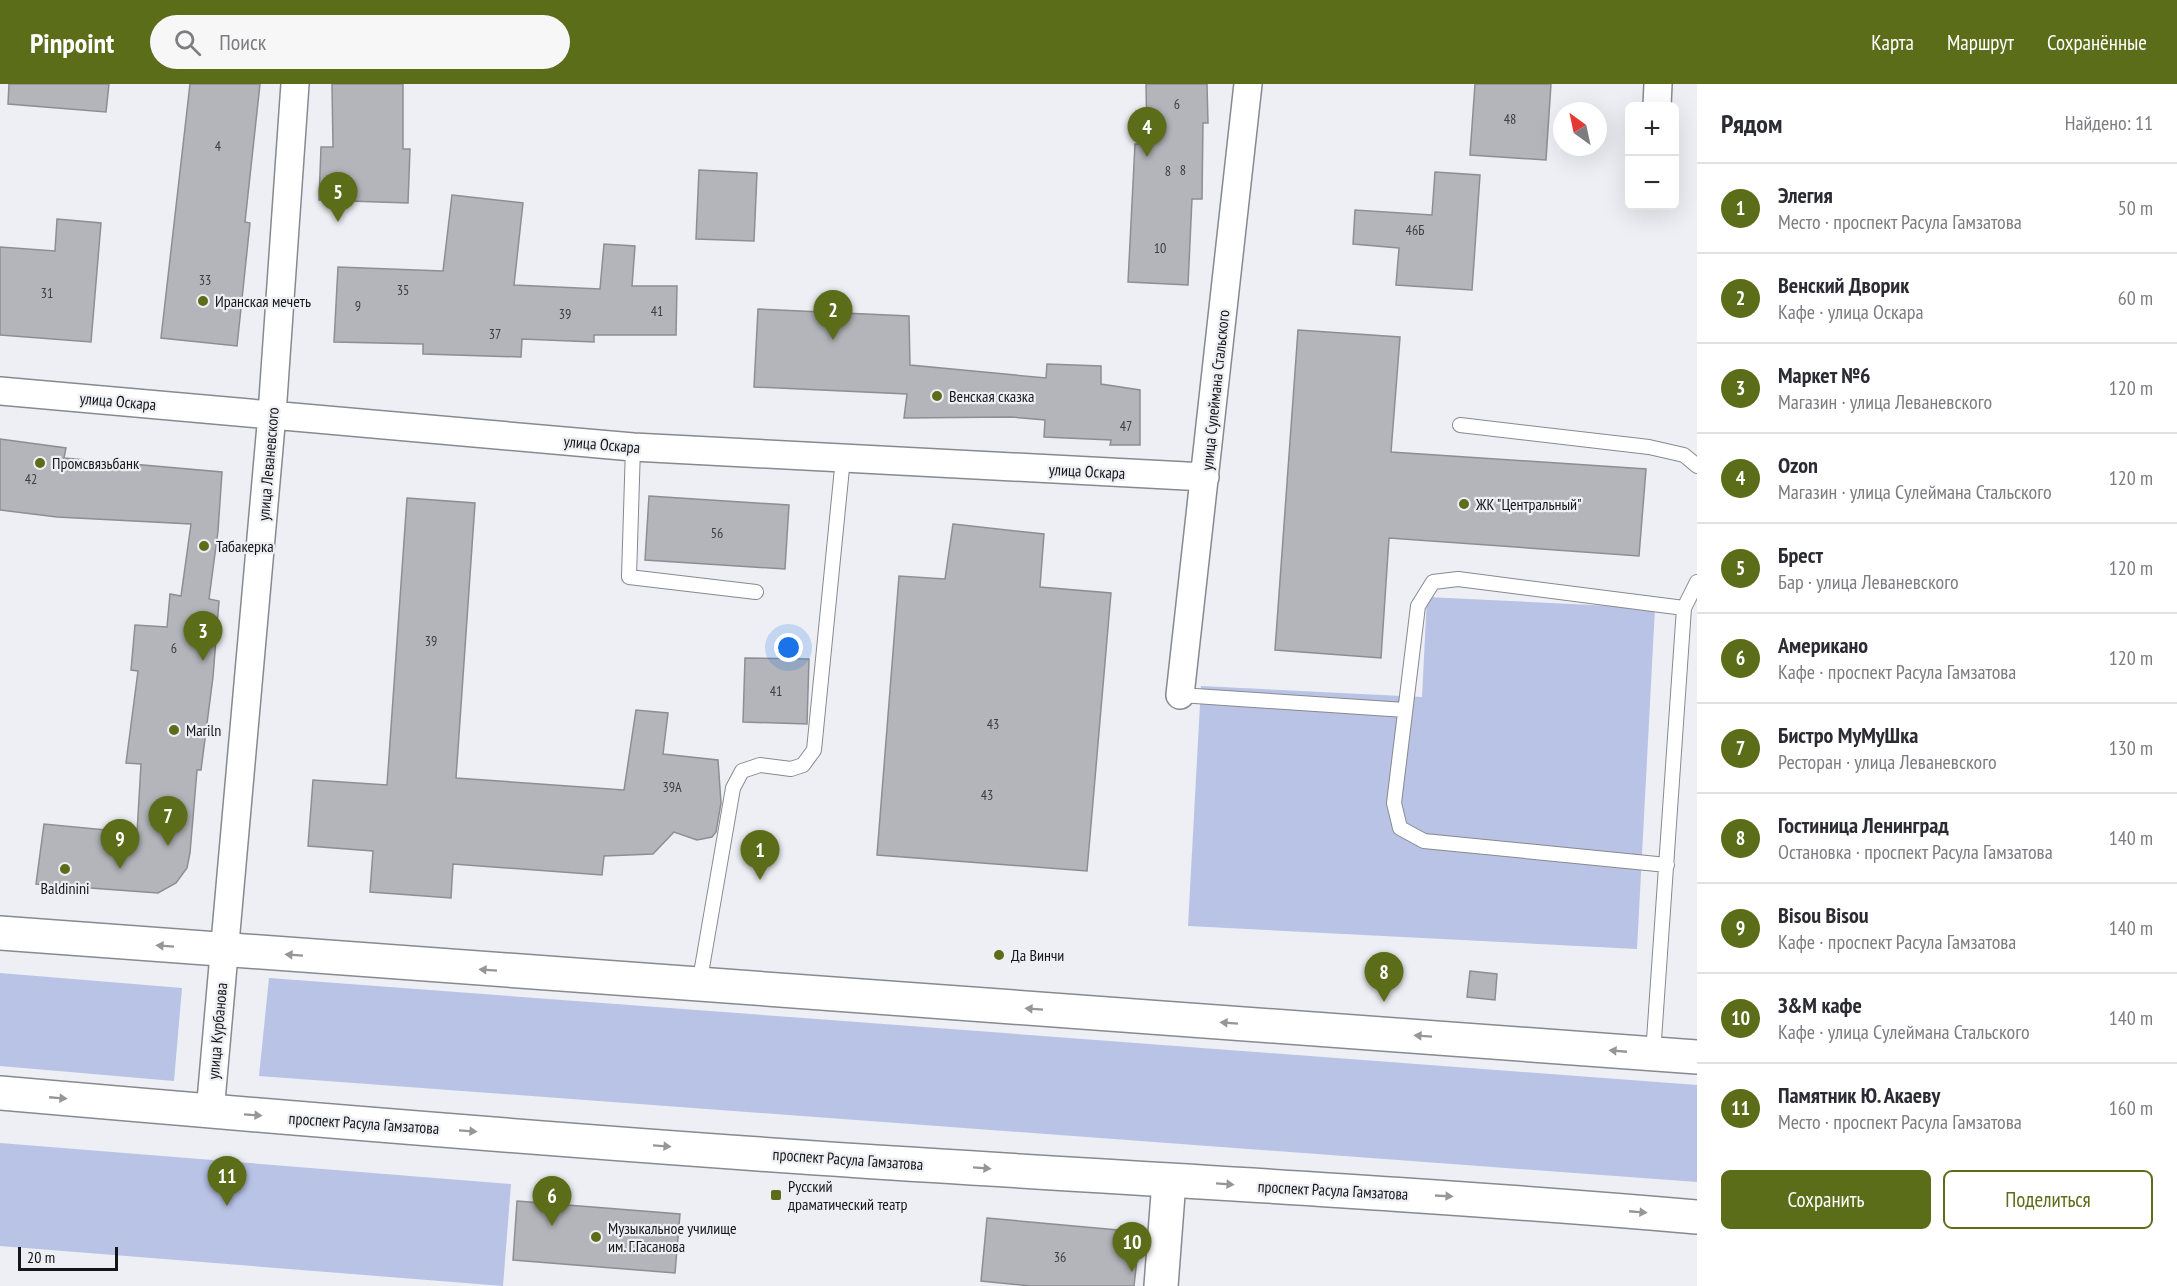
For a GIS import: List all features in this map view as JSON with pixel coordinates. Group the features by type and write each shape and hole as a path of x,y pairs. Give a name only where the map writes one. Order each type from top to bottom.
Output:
{"main road":[{"path":"0,933 1697,1057"},
{"name":"проспект Расула Гамзатова","path":"0,1093 210,1112 855,1160 1472,1198 1697,1217"},
{"path":"1161,1286 1173,1181"},
{"path":"1168,1286 1173,1181"}],"street":[{"name":"улица Леваневского","path":"224,950 272,414 295,84"},
{"name":"улица Сулеймана Стальского","path":"1180,695 1248,84"},
{"path":"1657,102 1658,84"},
{"name":"улица Оскара","path":"0,391 633,447 1205,477"},
{"name":"улица Курбанова","path":"210,1112 224,950"}],"lane":[{"path":"1460,425 1649,447 1684,455 1697,466"},
{"path":"633,447 629,577 756,592"},
{"path":"699,985 733,788 742,771 759,765 791,769 803,765 814,750 843,458"},
{"path":"1667,865 1424,841 1400,828 1394,803 1418,606 1433,582 1458,579 1684,608"},
{"path":"1653,1054 1684,608 1697,582"},
{"path":"1180,695 1405,710"}],"shaded area":[{"path":"1427,597 1655,608 1637,949 1188,926 1201,686 1422,697"},
{"path":"0,973 182,988 174,1081 0,1066"},
{"path":"269,978 1697,1085 1697,1182 259,1076"},
{"path":"0,1143 511,1184 503,1286 0,1246"}],"building":[{"path":"9,84 109,84 106,112 8,104"},
{"path":"190,84 260,84 245,222 250,223 237,346 161,338"},
{"path":"332,84 403,84 403,149 410,149 408,203 319,200 321,147 333,147"},
{"path":"1146,84 1207,84 1208,123 1203,123 1202,199 1192,199 1188,285 1128,282 1135,144 1147,144"},
{"path":"1475,84 1551,84 1546,160 1470,155"},
{"path":"699,170 757,173 754,241 696,239"},
{"path":"1435,172 1480,175 1472,290 1396,285 1399,248 1353,244 1355,210 1432,215"},
{"path":"452,195 523,203 514,285 600,289 604,244 635,246 632,286 677,286 676,335 594,335 594,342 522,339 521,357 423,354 423,344 334,342 338,267 443,271"},
{"path":"57,219 101,223 91,342 0,335 0,247 55,251"},
{"path":"758,309 909,316 910,365 1046,378 1047,364 1101,366 1101,384 1140,390 1140,445 1110,445 1111,440 1044,437 1045,420 1011,417 904,418 907,394 754,387"},
{"name":"ЖК \"Центральный\"","path":"1298,330 1400,337 1391,452 1646,469 1639,556 1389,538 1381,658 1275,650"},
{"path":"0,439 66,448 64,458 222,472 218,531 209,599 219,601 213,677 201,770 197,770 190,853 187,868 176,883 158,893 36,884 44,824 137,833 141,764 126,763 138,671 131,670 135,625 167,627 170,594 181,596 191,524 57,517 0,510"},
{"path":"649,496 789,505 785,569 645,560"},
{"path":"407,498 475,503 456,778 624,790 636,710 668,713 663,754 718,760 721,803 716,832 712,837 697,840 674,832 653,854 604,856 602,875 453,864 451,898 370,892 373,851 308,846 313,780 387,785"},
{"path":"953,524 1044,534 1040,587 1111,593 1087,871 877,855 899,576 945,579"},
{"path":"745,658 809,659 807,724 743,722"},
{"path":"1470,971 1497,974 1495,1000 1467,997"},
{"name":"Музыкальное училище им. Г.Гасанова","path":"517,1201 680,1214 675,1273 513,1260"},
{"path":"987,1218 1140,1232 1134,1286 1031,1286 981,1281"}],"place":[{"name":"Ozon","path":"1147,157"},
{"name":"Брест","path":"338,222"},
{"name":"Иранская мечеть","path":"203,301"},
{"name":"Венский Дворик","path":"833,340"},
{"name":"Венская сказка","path":"937,396"},
{"name":"Промсвязьбанк","path":"40,463"},
{"name":"ЖК \"Центральный\"","path":"1464,504"},
{"name":"Табакерка","path":"204,546"},
{"name":"Маркет №6","path":"203,661"},
{"name":"Mariln","path":"174,730"},
{"name":"Бистро МуМуШка","path":"168,846"},
{"name":"Baldinini","path":"65,869"},
{"name":"Bisou Bisou","path":"120,869"},
{"name":"Элегия","path":"760,880"},
{"name":"Да Винчи","path":"999,955"},
{"name":"Гостиница Ленинград","path":"1384,1002"},
{"name":"Русский драматический театр","path":"776,1195"},
{"name":"Памятник Ю. Акаеву","path":"227,1206"},
{"name":"Американо","path":"552,1226"},
{"name":"Музыкальное училище им. Г.Гасанова","path":"596,1237"},
{"name":"З&М кафе","path":"1132,1272"}]}
